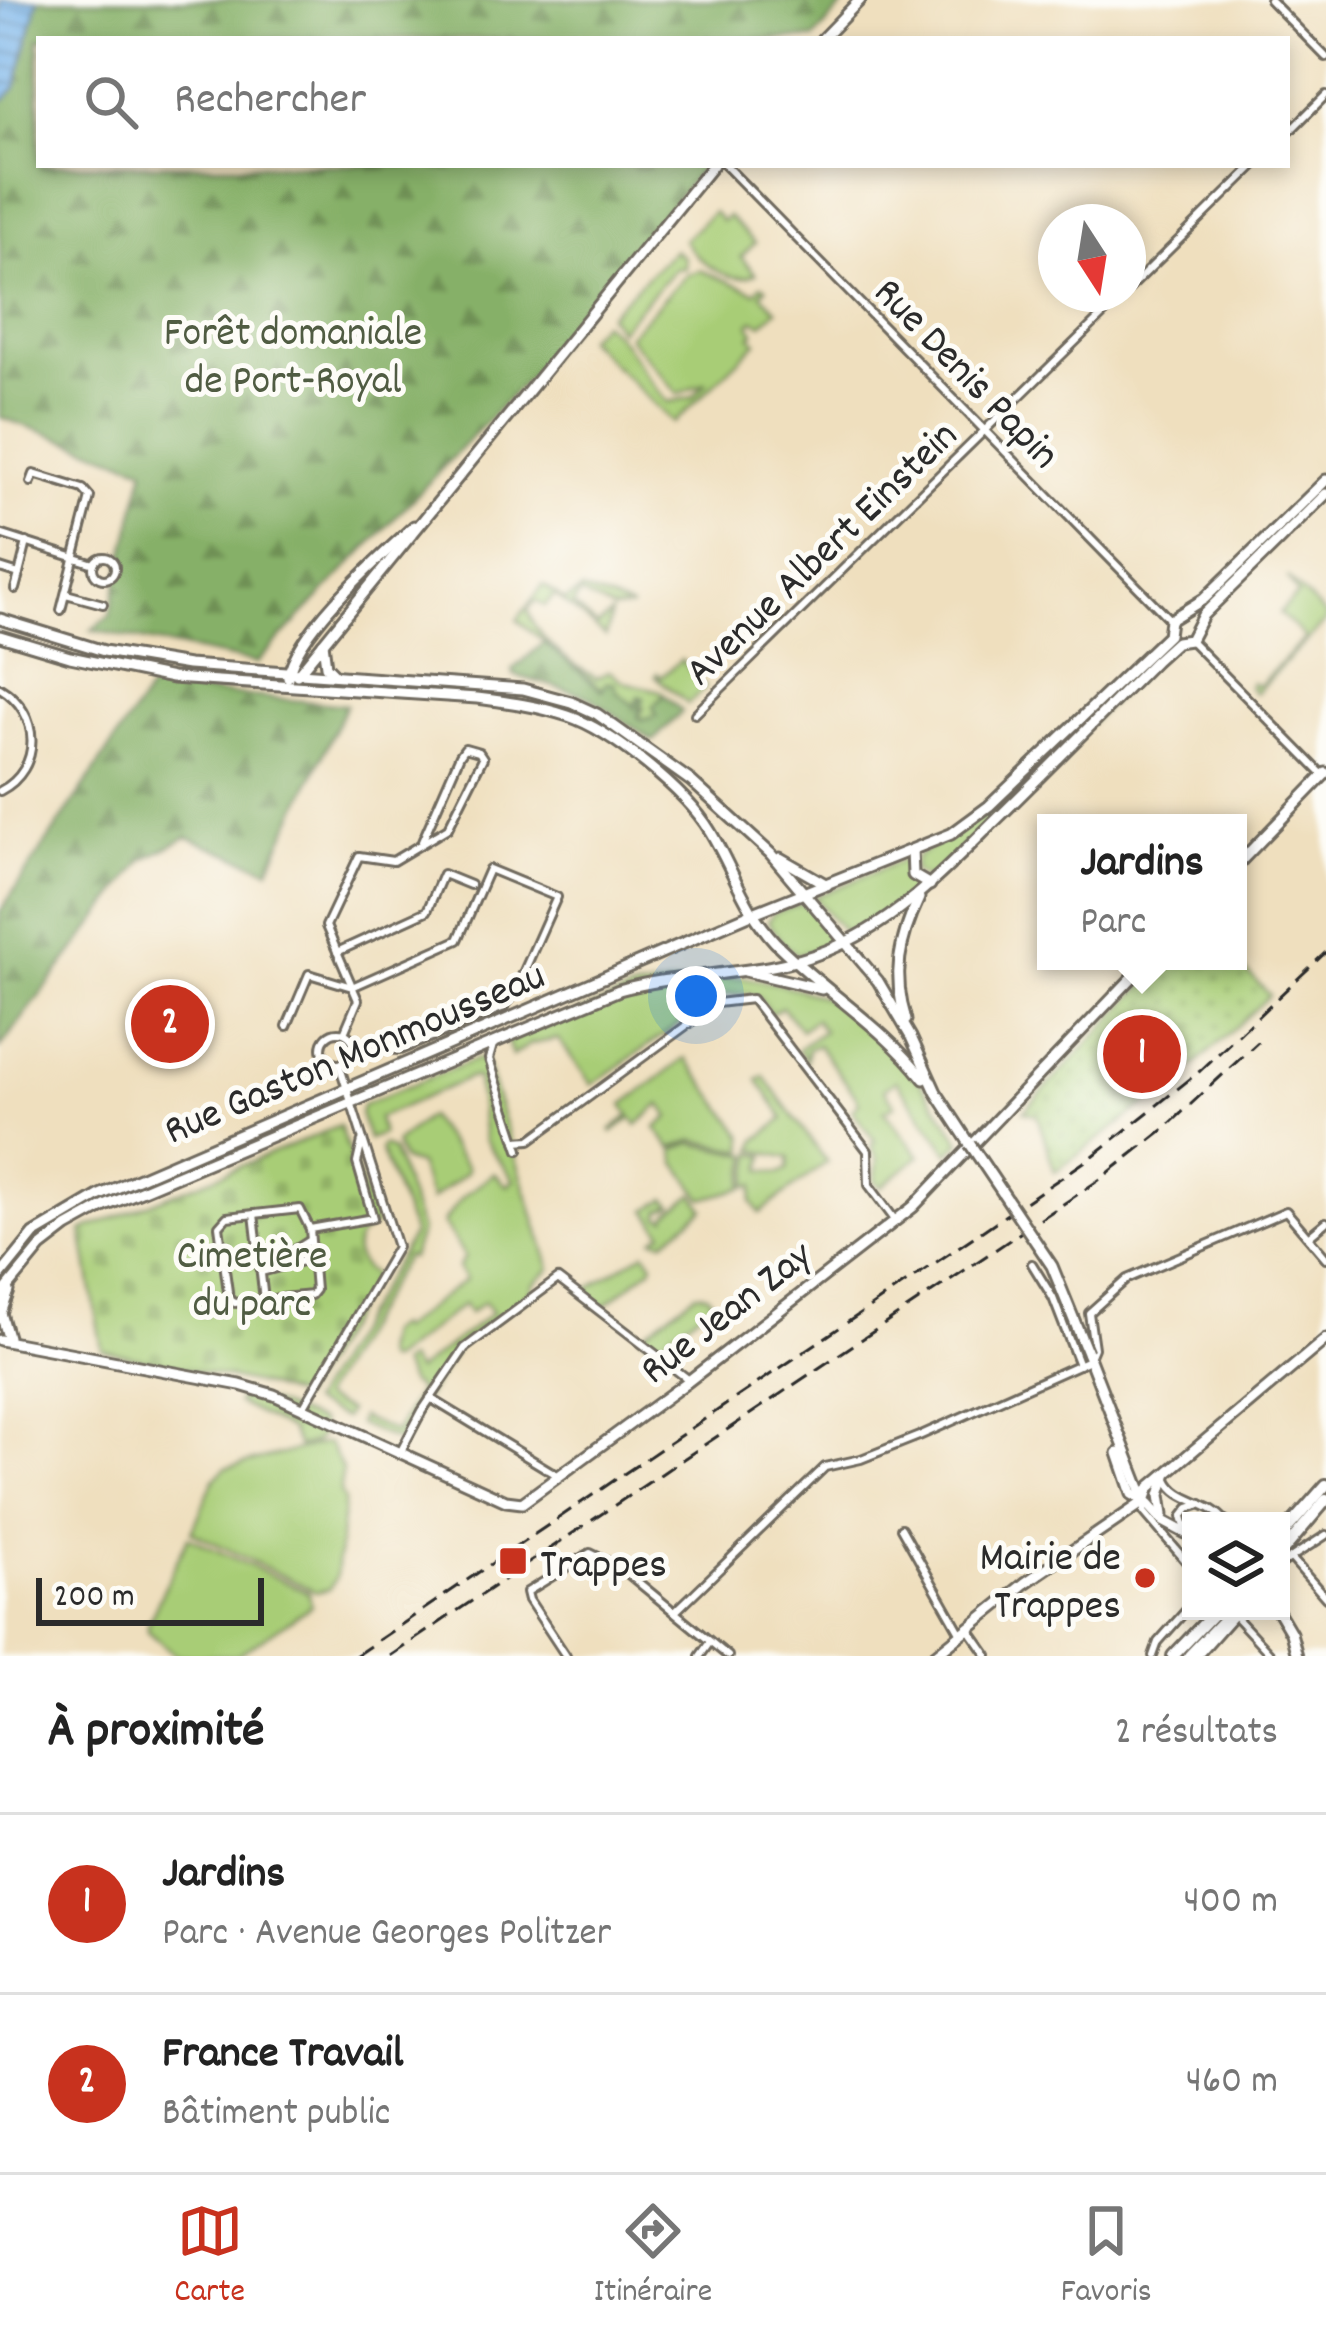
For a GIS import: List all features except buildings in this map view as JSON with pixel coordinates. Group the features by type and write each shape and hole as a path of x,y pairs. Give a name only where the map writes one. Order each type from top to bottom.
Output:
{"main road":[{"path":"825,36 860,0"},
{"path":"286,688 711,168"},
{"path":"1193,636 1172,639 1170,620 1183,615 1326,480"},
{"path":"1193,636 1203,616 1326,494"},
{"path":"267,673 296,652 349,589 425,518"},
{"path":"1183,615 1192,620 1193,636"},
{"path":"0,619 104,651 188,665 523,688 597,714 691,781 770,853 878,981 936,1092"},
{"path":"0,636 125,670 220,684 520,703 591,726 668,782 710,830 751,914 828,990 875,1024 936,1092 1052,1267 1098,1385 1132,1494 1182,1528"},
{"name":"Rue Gaston Monmousseau","path":"0,1297 41,1247 105,1206 751,914 951,834 989,806 1172,639"},
{"name":"Rue Gaston Monmousseau","path":"1,1277 34,1234 66,1213 301,1107 347,1096 619,990 660,978 796,961 879,925 960,856 1172,639"},
{"path":"322,643 326,666 337,677"},
{"path":"293,674 296,652"},
{"path":"1247,855 1325,774"},
{"path":"911,1037 897,992 899,950 926,889 913,875 912,850"},
{"path":"770,853 827,885"},
{"path":"736,969 828,990"},
{"name":"Rue Jean Zay","path":"401,1451 506,1501 525,1502 932,1190 1139,970"},
{"path":"13,1280 1,1313 3,1337 240,1385 304,1406 401,1451"},
{"path":"934,1656 1025,1583 1145,1501 1150,1487 1326,1339"},
{"path":"1163,1515 1160,1495 1166,1476"},
{"path":"1290,1526 1326,1485"},
{"path":"1290,1550 1326,1500"},
{"path":"1145,1501 1163,1522 1182,1530"},
{"path":"1173,1656 1207,1620"},
{"path":"1193,1656 1227,1620"},
{"path":"1283,1620 1298,1656"}],"street":[{"path":"1270,0 1326,57"},
{"path":"1290,131 1326,95"},
{"name":"Rue Denis Papin","path":"728,168 1170,620"},
{"name":"Avenue Albert Einstein","path":"1146,272 1252,168"},
{"name":"Avenue Albert Einstein","path":"695,714 1106,312"},
{"path":"31,482 34,474 83,489 90,497 61,610"},
{"path":"0,534 94,564"},
{"path":"15,589 27,542"},
{"path":"0,568 19,574"},
{"path":"66,594 103,604"},
{"path":"1193,636 1325,774"},
{"path":"0,688 21,705 32,735 32,750 21,775 0,791"},
{"path":"344,1033 358,1000 326,926 359,856 384,863 421,844 448,828 483,758 479,752 465,748 460,755 421,844"},
{"path":"287,1026 309,974 352,987 458,940 489,869 557,897 513,996 504,1006 400,1050 354,1048"},
{"path":"337,952 427,911 443,874 470,885"},
{"path":"474,1049 488,1059 518,1145 717,1003 752,999 868,1151 869,1185 896,1220"},
{"path":"344,1033 354,1048"},
{"path":"304,1406 397,1246 339,1064 325,1057 322,1047 329,1034 344,1033"},
{"path":"488,1059 494,1041"},
{"path":"339,1064 348,1060 354,1048"},
{"path":"264,1300 261,1272 279,1253 375,1216 357,1163 362,1142"},
{"path":"300,1209 311,1237 315,1290 310,1295 235,1304 229,1299 219,1226 227,1217 300,1209"},
{"path":"675,1612 833,1464 861,1459 919,1436 1085,1359 1094,1348 1089,1313 1126,1279 1286,1211 1326,1258"},
{"path":"254,1214 279,1253"},
{"path":"1309,1236 1326,1222"},
{"path":"261,1272 306,1260 311,1237"},
{"path":"1032,1264 1085,1359"},
{"path":"401,1451 465,1348 558,1279 689,1380"},
{"path":"430,1398 557,1475"},
{"path":"1166,1476 1173,1492 1218,1512"},
{"path":"1145,1501 1144,1512 1182,1556"},
{"path":"1186,1512 1202,1504"},
{"path":"901,1528 964,1631 988,1656"},
{"path":"1290,1554 1326,1535"},
{"path":"566,1656 527,1592 586,1553 599,1555 728,1656"},
{"path":"1290,1560 1326,1598"},
{"path":"1153,1656 1158,1642 1182,1615"},
{"path":"1242,1620 1272,1656"},
{"path":"700,1656 710,1642"}],"green space":[{"name":"Forêt domaniale de Port-Royal","path":"38,0 848,0 817,36 36,36 36,168 702,168 540,365 257,663 92,630 110,615 145,468 0,417 0,99 16,87"},
{"path":"713,212 722,221 728,216 755,243 741,257 756,274 736,277 716,270 684,240"},
{"path":"674,250 684,257 685,268 675,269 619,330 608,315"},
{"path":"700,270 755,292 762,285 766,288 761,294 777,310 762,324 754,320 750,324 757,342 674,423 586,338 602,322 668,402 693,397 707,382 678,394 628,336 686,275"},
{"path":"1287,577 1326,621 1255,693 1251,682 1259,685 1305,638 1279,613 1298,595"},
{"path":"543,585 565,601 582,590 632,608 613,610 580,594 573,605 597,626 611,614 606,636 555,595 545,606 535,601 528,609 545,640 587,672 597,678 609,671 625,682 661,691 664,695 653,707 657,716 650,720 638,717 644,708 635,707 606,683 603,690 517,620"},
{"path":"1162,642 1166,649 933,878 914,871 919,855 994,808"},
{"path":"544,643 602,690 606,683 614,683 617,692 634,706 639,696 644,698 638,717 642,720 657,716 653,707 664,695 682,711 653,741 588,696 514,675 513,669"},
{"path":"681,660 706,687 688,704 655,676 661,677"},
{"path":"151,687 346,705 269,869 187,837 143,860 0,1048 0,912"},
{"path":"905,859 911,878 923,886 896,909 848,937 814,897"},
{"path":"803,903 826,924 832,940 817,950 797,954 783,944 768,921 773,913"},
{"path":"1158,970 1245,970 1270,995 1180,1079 1055,1172 1037,1115 1024,1111"},
{"path":"744,977 816,995 867,1026 919,1080 961,1142 949,1153 896,1080 884,1089 895,1105 884,1111 920,1156 881,1187 875,1181 878,1160 871,1146 875,1141 852,1110 859,1103 856,1096 818,1045 808,1049 806,1061 798,1049 823,1031 815,1019 801,1030 782,1007 771,1014 749,993 721,995 592,1085 558,1039 531,1044 512,1056 507,1041 632,991"},
{"path":"479,1058 486,1064 551,1269 532,1285 532,1293 458,1347 398,1441 358,1424 360,1417 395,1432 419,1390 410,1384 400,1364 407,1360 416,1371 492,1313 484,1302 469,1313 464,1304 390,1361 382,1354 386,1333 396,1326 399,1330 466,1279 458,1268 465,1257 443,1223 461,1198 494,1173 507,1186 514,1180 484,1140 477,1078 378,1118 382,1134 368,1139 360,1114 362,1105"},
{"path":"686,1058 744,1136 745,1151 694,1140 671,1148 656,1128 670,1117 661,1104 637,1125 632,1118 612,1132 630,1115 623,1105"},
{"path":"764,1076 827,1162 760,1213 752,1201 754,1185 747,1187 753,1154 765,1156 762,1170 780,1173 788,1169 790,1158 754,1150 757,1140 784,1119 758,1080"},
{"path":"428,1116 467,1167 467,1172 431,1200 418,1165 402,1160 395,1143"},
{"name":"Cimetière du parc","path":"339,1126 376,1225 361,1236 356,1249 360,1263 375,1276 301,1398 102,1350 82,1231"},
{"path":"691,1143 749,1155 743,1188 703,1199 677,1163 674,1150"},
{"path":"383,1145 393,1151 421,1231 411,1258 406,1256 321,1398 348,1411 344,1418 310,1403 413,1234 380,1149"},
{"path":"694,1194 704,1209 664,1241 654,1239 663,1232 647,1210 666,1199 673,1205 661,1210 660,1216 667,1218"},
{"path":"645,1252 653,1263 651,1268 603,1307 582,1292"},
{"path":"696,1293 707,1294 713,1302 654,1345 641,1335"},
{"path":"242,1392 320,1422 321,1434 315,1442 298,1447 290,1430 237,1403"},
{"path":"325,1443 342,1469 344,1500 336,1577 330,1589 316,1592 192,1532 214,1479 226,1468"},
{"path":"188,1537 309,1593 311,1606 236,1656 177,1656 148,1631 148,1623"}],"water":[{"path":"0,0 38,0 16,87 6,99 0,99"}],"railway":[{"path":"355,1656 1093,1156 1200,1071 1326,952"},
{"path":"390,1656 1099,1180 1163,1130 1258,1042"}],"place":[{"name":"France Travail","path":"170,1024"},
{"name":"Jardins","path":"1142,1054"},
{"name":"Trappes","path":"513,1561"},
{"name":"Mairie de Trappes","path":"1145,1578"}]}
